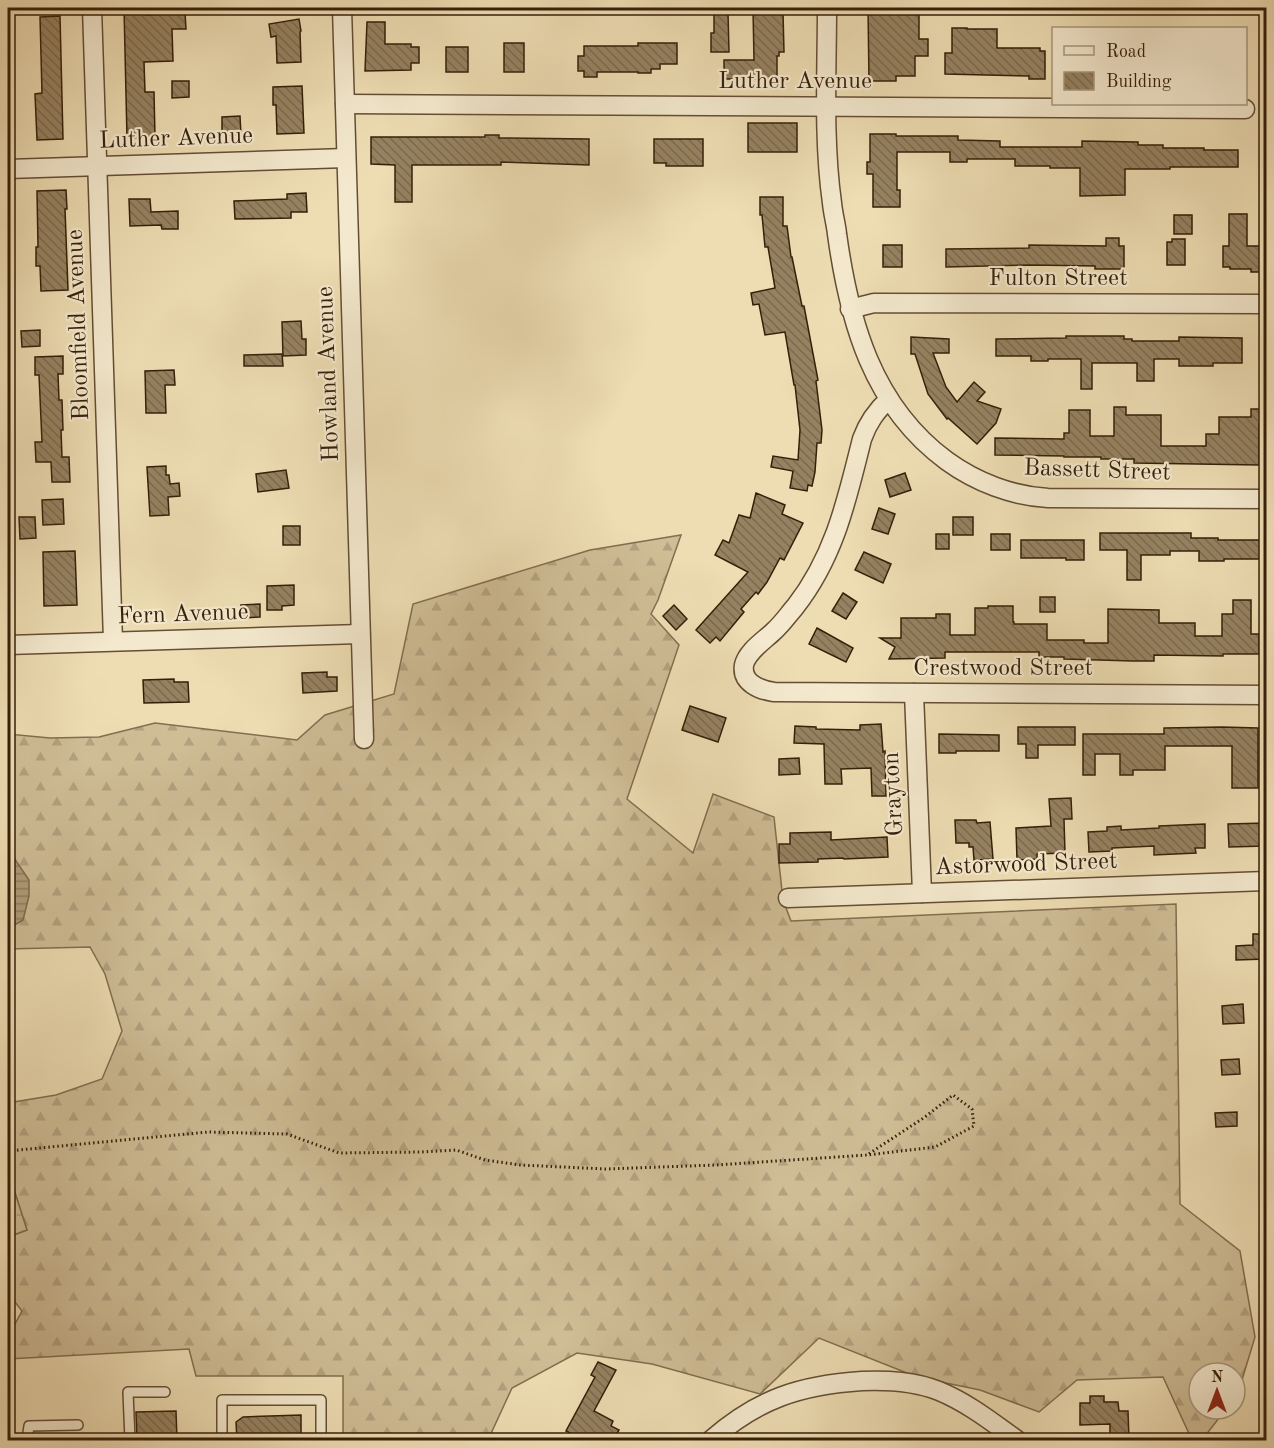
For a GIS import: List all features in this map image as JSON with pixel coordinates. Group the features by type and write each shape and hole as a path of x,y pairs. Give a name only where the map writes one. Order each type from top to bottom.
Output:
{"street":[{"name":"Bloomfield Avenue","path":"92,8 113,641"},
{"name":"Howland Avenue","path":"342,8 364,739"},
{"name":"Bassett Street","path":"827,8 828,149 832,203 850,309 867,359 889,399 916,434 957,468 980,480 1026,496 1266,499"},
{"name":"Luther Avenue","path":"345,104 1245,109"},
{"name":"Luther Avenue","path":"8,169 346,158"},
{"name":"Fulton Street","path":"850,309 874,303 1266,304"},
{"name":"Crestwood Street","path":"889,399 875,412 866,428 841,520 823,563 788,616 747,657 744,665 746,676 754,686 774,692 1266,694"},
{"name":"Fern Avenue","path":"8,645 360,634"},
{"name":"Grayton","path":"914,693 922,893"},
{"name":"Astorwood Street","path":"788,898 1266,881"},
{"path":"711,1440 755,1409 780,1396 828,1384 884,1381 924,1386 951,1396 979,1412 1017,1440"}],"lane":[{"path":"129,1440 128,1392 165,1392"},
{"path":"222,1440 222,1400 321,1400 321,1440"},
{"path":"27,1440 29,1426 78,1425"}],"path":[{"path":"8,1151 208,1132 287,1134 339,1153 456,1150 485,1160 520,1165 606,1169 728,1164 867,1155 935,1147 974,1126 972,1109 953,1095 925,1117 867,1155"}],"green space":[{"path":"681,535 651,614 679,645 627,799 693,853 713,794 774,817 783,900 791,921 1176,904 1180,1204 1240,1251 1255,1337 1247,1363 1247,1361 1187,1361 1187,1421 1217,1421 1202,1440 1192,1440 1163,1377 1077,1380 1039,1412 980,1390 917,1377 819,1338 760,1394 652,1364 577,1353 512,1388 488,1440 343,1440 343,1376 196,1376 189,1349 8,1359 8,1337 22,1311 8,1293 8,1237 27,1230 8,1171 8,1103 56,1095 102,1079 122,1031 105,974 90,947 8,949 8,734 50,738 99,737 155,723 297,740 325,715 394,694 413,604 590,550"},
{"path":"8,1171 27,1230 8,1237"}],"shaded area":[{"path":"8,843 16,861 29,880 29,896 23,920 8,929"}],"building":[{"path":"124,8 145,8 146,15 185,13 186,29 172,29 173,61 144,62 145,92 154,92 155,137 127,138"},
{"path":"868,8 919,8 919,39 928,39 928,56 915,56 915,76 896,76 896,81 869,81"},
{"path":"753,9 778,9 778,12 783,12 784,52 779,52 777,56 777,79 724,79 724,60 754,60"},
{"path":"714,12 728,12 729,52 711,52"},
{"path":"60,16 63,139 37,140 35,94 42,93 40,17"},
{"path":"299,19 301,62 277,63 276,36 271,37 269,24"},
{"path":"367,22 385,22 385,44 411,44 411,47 419,47 419,63 411,63 411,70 365,71"},
{"path":"952,28 997,29 997,48 1040,48 1040,51 1045,51 1045,79 1029,79 1029,76 945,74 945,53 952,53"},
{"path":"504,43 524,43 524,72 504,72"},
{"path":"638,43 677,43 677,64 660,64 660,69 651,69 651,73 597,72 597,77 584,77 584,71 578,71 578,56 584,56 584,46 638,46"},
{"path":"446,47 468,47 468,72 446,72"},
{"path":"172,81 189,81 189,97 172,98"},
{"path":"302,86 304,133 277,134 273,87"},
{"path":"240,116 241,135 222,135 222,117"},
{"path":"748,123 797,123 797,152 748,152"},
{"path":"870,134 958,136 958,140 1000,141 1000,147 1082,147 1082,141 1138,142 1138,145 1163,145 1163,148 1238,150 1238,167 1125,169 1125,195 1080,196 1080,168 1015,166 1015,159 967,159 967,162 950,162 950,152 897,152 897,190 900,190 900,207 873,207 873,174 867,174 867,162 870,162"},
{"path":"485,135 499,135 499,138 589,139 589,165 501,162 501,165 412,165 412,202 395,202 395,165 371,164 371,137 485,137"},
{"path":"654,139 703,139 703,166 666,166 666,163 654,163"},
{"path":"66,190 68,290 41,291 40,266 36,266 37,191"},
{"path":"306,193 307,212 291,212 291,218 235,219 234,201 287,199 287,194"},
{"path":"760,197 783,197 783,226 787,226 791,257 802,306 804,306 818,380 816,381 822,430 821,443 817,443 815,472 812,486 808,485 807,491 790,488 793,471 771,467 773,456 798,460 800,430 795,385 785,332 765,335 759,304 753,305 751,293 775,288 768,247 765,247"},
{"path":"129,199 150,199 151,212 178,211 178,229 162,229 161,225 130,226"},
{"path":"1229,214 1247,214 1247,246 1266,246 1266,272 1223,267 1223,246 1229,246"},
{"path":"1174,215 1192,215 1192,234 1174,234"},
{"path":"1106,238 1119,238 1119,246 1124,246 1124,269 1032,265 946,267 946,249 1029,248 1029,245 1106,246"},
{"path":"1172,239 1185,239 1185,265 1167,265 1167,242 1172,242"},
{"path":"883,245 902,245 902,267 883,267"},
{"path":"301,321 302,339 306,339 306,355 283,356 282,322"},
{"path":"40,330 40,346 22,347 21,331"},
{"path":"1066,336 1124,336 1124,339 1132,339 1132,341 1179,341 1179,337 1242,338 1242,363 1179,366 1179,359 1154,359 1154,381 1137,381 1137,363 1092,363 1092,389 1081,389 1081,359 1031,361 1031,356 996,356 996,339 1066,338"},
{"path":"911,337 949,339 949,353 933,353 946,387 957,402 974,382 985,392 977,401 1001,409 996,423 977,444 947,419 928,394 915,354 911,354"},
{"path":"282,354 283,366 244,366 244,355"},
{"path":"63,356 63,374 58,374 59,400 62,400 62,457 69,457 70,482 52,482 51,462 36,462 35,442 42,442 39,375 35,375 35,357"},
{"path":"174,370 175,385 165,385 166,413 146,413 145,371"},
{"path":"1114,407 1126,407 1126,415 1161,415 1161,446 1206,446 1206,434 1219,434 1219,417 1251,417 1251,409 1265,409 1265,424 1259,424 1259,465 1134,463 1134,459 1101,459 1101,457 995,455 995,438 1064,439 1064,433 1069,433 1069,410 1090,410 1090,436 1114,436"},
{"path":"166,466 166,475 169,475 170,484 179,483 180,496 168,497 169,515 150,516 147,467"},
{"path":"286,470 289,488 258,492 256,474"},
{"path":"905,473 911,490 890,497 885,480"},
{"path":"756,493 785,505 782,514 803,523 784,560 780,558 758,594 756,592 741,609 744,612 720,641 716,637 710,643 696,630 748,572 715,555 723,540 729,543 739,515 750,518"},
{"path":"63,499 64,524 43,525 42,500"},
{"path":"879,508 895,514 888,534 872,529"},
{"path":"19,517 35,517 36,538 20,539"},
{"path":"953,517 973,517 973,535 953,535"},
{"path":"283,526 300,526 300,545 283,545"},
{"path":"1100,533 1191,533 1191,538 1261,540 1261,559 1199,561 1199,551 1170,551 1170,555 1141,555 1141,580 1127,580 1127,550 1100,550"},
{"path":"936,534 949,534 949,549 936,549"},
{"path":"991,534 1010,534 1010,550 991,550"},
{"path":"1021,540 1084,540 1084,560 1021,558"},
{"path":"75,551 77,605 44,606 43,552"},
{"path":"864,552 891,564 883,583 855,570"},
{"path":"294,585 294,605 282,606 282,610 267,610 267,586"},
{"path":"843,593 857,602 846,619 832,611"},
{"path":"1040,597 1055,597 1055,612 1040,612"},
{"path":"1233,600 1251,600 1251,634 1259,634 1259,654 1154,655 1154,661 1133,661 1039,657 1039,652 945,652 945,658 889,659 895,647 880,638 901,638 901,618 936,618 936,614 950,614 950,635 975,635 975,608 988,608 988,606 1013,606 1014,624 1047,624 1047,640 1084,640 1084,643 1108,643 1108,609 1159,610 1159,623 1195,623 1195,636 1222,636 1222,614 1233,614"},
{"path":"260,604 260,617 241,618 241,605"},
{"path":"674,605 687,619 676,630 663,616"},
{"path":"817,628 853,648 846,662 809,644"},
{"path":"327,672 327,677 337,677 337,691 303,693 302,673"},
{"path":"174,679 174,682 188,682 189,702 144,703 143,680"},
{"path":"690,706 726,718 718,742 682,730"},
{"path":"881,724 883,752 885,751 886,796 872,796 871,768 841,769 842,784 825,784 824,744 794,743 795,726 860,730 860,725"},
{"path":"1018,727 1075,727 1075,745 1038,745 1038,758 1026,758 1026,744 1018,744"},
{"path":"1164,728 1258,728 1258,788 1232,788 1232,746 1165,746 1165,770 1133,770 1133,775 1120,775 1120,754 1095,754 1095,775 1083,775 1083,734 1164,734"},
{"path":"939,734 999,735 999,751 939,753"},
{"path":"799,758 800,774 779,775 779,759"},
{"path":"1071,798 1072,819 1064,819 1065,853 1037,854 1037,859 1017,860 1016,828 1051,826 1049,799"},
{"path":"955,820 990,822 993,859 974,860 973,847 969,847 969,843 956,843"},
{"path":"1266,823 1266,846 1229,847 1228,824"},
{"path":"1205,824 1205,848 1195,848 1196,853 1154,855 1154,846 1112,848 1112,851 1089,852 1088,832 1107,831 1107,827 1121,826 1121,830"},
{"path":"831,832 831,840 887,837 888,857 818,859 818,862 779,863 779,844 790,844 790,833"},
{"path":"1253,934 1266,934 1266,959 1236,960 1236,946 1253,945"},
{"path":"1243,1004 1244,1023 1223,1024 1222,1006"},
{"path":"1239,1059 1240,1074 1222,1075 1221,1060"},
{"path":"1237,1112 1237,1126 1216,1127 1215,1113"},
{"path":"598,1362 616,1370 594,1411 613,1421 611,1426 619,1430 613,1440 584,1440 566,1431 595,1377 591,1375"},
{"path":"1090,1396 1104,1396 1104,1402 1118,1402 1119,1411 1128,1411 1129,1440 1110,1440 1110,1424 1080,1425 1080,1403 1090,1403"},
{"path":"176,1411 177,1440 137,1440 136,1412"},
{"path":"301,1415 301,1440 237,1440 236,1422 243,1417"}]}
